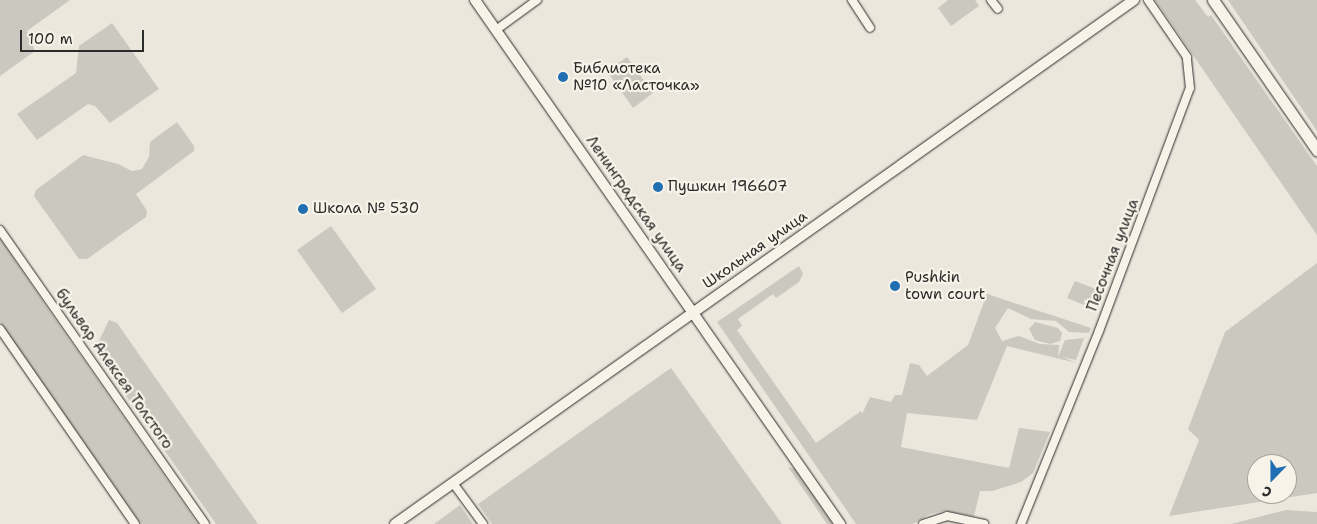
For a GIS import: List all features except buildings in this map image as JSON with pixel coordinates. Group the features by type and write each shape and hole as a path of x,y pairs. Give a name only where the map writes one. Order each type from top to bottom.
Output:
{"main road":[{"path":"1213,0 1317,150"}],"street":[{"name":"Ленинградская улица","path":"475,0 840,524"},
{"path":"496,30 538,0"},
{"path":"852,0 870,28"},
{"path":"991,0 998,9"},
{"name":"Школьная улица","path":"395,524 1134,0"},
{"name":"Песочная улица","path":"1021,524 1101,324 1190,88 1187,57 1148,0"},
{"name":"бульвар Алексея Толстого","path":"0,230 205,524"},
{"path":"0,329 135,524"},
{"path":"453,483 483,524"},
{"path":"923,524 947,516 984,524"}],"shaded area":[{"path":"0,0 70,0 27,31 35,51 0,76"},
{"path":"948,0 975,0 979,6 951,26 938,8"},
{"path":"1155,0 1195,0 1208,17 1211,15 1317,166 1317,235"},
{"path":"1228,0 1317,0 1317,131"},
{"path":"112,23 159,89 110,123 95,106 88,104 37,140 17,114 76,73 79,46"},
{"path":"627,57 653,93 633,108 607,71"},
{"path":"177,122 194,146 194,151 136,194 147,211 146,217 87,259 79,259 34,196 36,190 83,155 118,164 132,171 142,169 149,157 150,142"},
{"path":"331,226 376,289 342,313 297,250"},
{"path":"0,239 198,524 141,524 0,322"},
{"path":"1317,263 1317,493 1297,496 1297,454 1247,454 1247,504 1169,516 1199,440 1188,429 1225,332"},
{"path":"799,266 803,274 799,282 776,298 773,294 738,319 742,326 737,330 816,443 861,411 862,414 870,397 891,402 895,395 902,395 910,363 919,365 927,376 968,345 987,294 1091,328 1089,333 1069,332 1056,321 1031,319 1008,308 995,328 1002,341 1019,336 1040,344 1059,345 1058,357 1065,340 1084,338 1076,360 1062,357 1077,363 1007,346 977,420 907,413 901,447 1009,468 1019,428 1050,432 1033,473 1021,482 992,491 980,491 974,516 944,511 930,514 913,524 856,524 717,322"},
{"path":"1075,281 1101,291 1094,309 1067,298"},
{"path":"109,320 117,323 258,524 216,524 97,354 96,347"},
{"path":"1035,322 1058,328 1062,333 1060,341 1050,344 1035,340 1029,329"},
{"path":"671,368 782,524 492,524 478,504"},
{"path":"788,467 795,469 833,524 827,524"},
{"path":"460,505 473,524 434,524"},
{"path":"1286,510 1317,512 1317,524 1231,524"}],"place":[{"name":"Библиотека №10 «Ласточка»","path":"563,77"},
{"name":"Пушкин 196607","path":"658,187"},
{"name":"Школа № 530","path":"303,209"},
{"name":"Pushkin town court","path":"895,286"}]}
